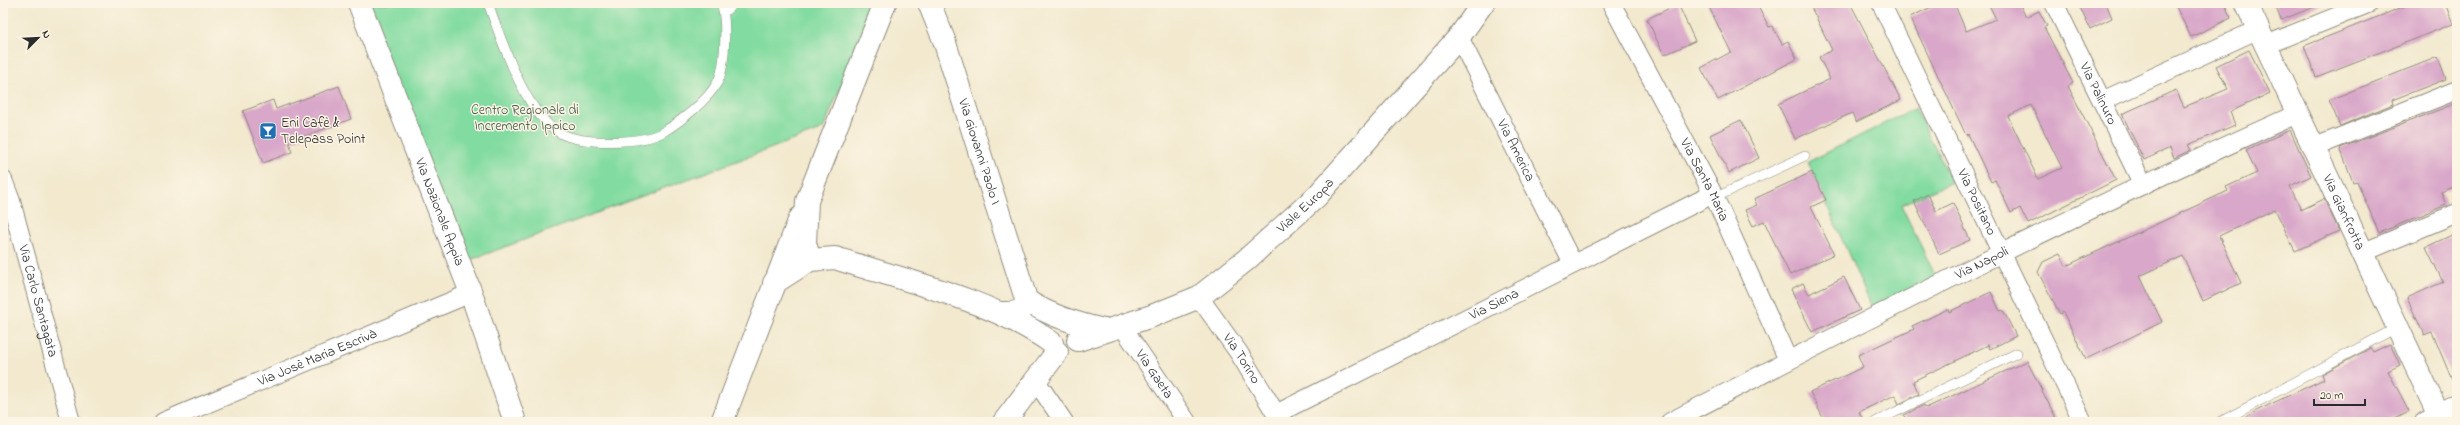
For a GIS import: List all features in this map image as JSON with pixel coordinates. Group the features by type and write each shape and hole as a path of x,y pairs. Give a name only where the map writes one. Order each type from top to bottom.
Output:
{"street":[{"name":"Via Nazionale Appia","path":"359,3 471,293 515,422"},
{"name":"Via Giovanni Paolo I","path":"929,3 944,40 1027,301"},
{"name":"Viale Europa","path":"1055,348 1057,331 1066,329 1074,332 1078,340 1199,297 1246,260 1317,196 1459,37 1483,3"},
{"name":"Via Santa Maria","path":"1611,3 1713,196 1788,360"},
{"name":"Via Positano","path":"1881,3 2083,422"},
{"name":"Via Palinuro","path":"2054,3 2143,185"},
{"name":"Via Gianfrotta","path":"2246,3 2299,113 2440,416"},
{"path":"2102,101 2262,37 2370,3"},
{"path":"722,422 774,283 885,4"},
{"name":"Via America","path":"1459,37 1573,264"},
{"path":"2315,148 2457,90"},
{"name":"Via Napoli","path":"1670,422 1788,360 2002,254 2143,185 2299,113"},
{"name":"Via Carlo Santagata","path":"3,180 11,201 71,422"},
{"name":"Via Siena","path":"1278,418 1573,264 1713,196"},
{"path":"807,201 805,243 810,260"},
{"path":"2364,252 2457,213"},
{"path":"774,283 810,260 835,258 1002,312 1016,313 1024,309 1027,301 1046,313 1071,322 1113,328"},
{"name":"Via Josè Maria Escrivà","path":"162,422 471,293"},
{"name":"Via Torino","path":"1199,297 1239,353 1278,418"},
{"path":"1002,312 1055,348 1036,381 1004,422"},
{"name":"Via Gaeta","path":"1113,328 1187,422"},
{"path":"1036,381 1064,422"}],"lane":[{"path":"488,3 505,48 535,111 559,133 589,142 631,140 662,132 695,108 718,83 725,47 723,7 735,3"},
{"path":"1713,196 1805,156"},
{"path":"2220,422 2398,327"},
{"path":"1875,422 2017,353"}],"green space":[{"name":"Centro Regionale di Incremento Ippico","path":"359,3 876,3 823,129 459,264"},
{"path":"1915,108 1952,182 1901,205 1937,279 1873,310 1808,162"}],"building":[{"path":"1707,3 1756,3 1769,27 1772,26 1782,44 1788,41 1797,59 1718,100 1701,68 1731,52"},
{"path":"1809,3 1850,3 1901,100 1856,122 1852,113 1795,139 1778,104 1830,79 1819,57 1832,50"},
{"path":"1940,3 1954,3 1966,31 1996,19 1988,3 2019,3 2026,17 2039,11 2047,26 2044,27 2073,83 2068,86 2116,180 2028,224 2020,208 2011,213 1995,180 1991,182 1968,134 1966,135 1910,17","holes":["2031,105 2062,168 2038,179 2008,116"]},
{"path":"2078,3 2106,3 2112,18 2090,29"},
{"path":"2174,3 2224,3 2231,18 2191,37"},
{"path":"2274,3 2322,3 2322,4 2281,20"},
{"path":"2413,3 2445,3 2453,24 2316,77 2304,46"},
{"path":"1678,4 1695,41 1664,55 1647,19"},
{"path":"2249,50 2270,93 2230,112 2235,125 2188,145 2191,150 2174,158 2170,148 2144,160 2122,114 2176,90 2184,107 2228,89 2216,66"},
{"path":"2438,57 2446,79 2392,100 2393,104 2340,126 2329,100"},
{"path":"339,86 351,119 289,142 292,152 263,163 243,111 273,100 276,109"},
{"path":"2457,103 2457,185 2441,192 2446,205 2379,233 2357,181 2353,182 2340,148"},
{"path":"1741,120 1759,158 1729,173 1710,135"},
{"path":"2290,130 2311,176 2290,186 2301,210 2324,199 2339,231 2295,251 2275,209 2219,236 2241,283 2203,301 2183,256 2140,276 2162,322 2086,359 2063,312 2060,314 2038,272 2043,262 2060,254 2066,266 2228,191 2226,187 2257,173 2246,150"},
{"path":"1812,172 1826,200 1811,207 1834,254 1790,275 1764,221 1753,226 1745,210 1757,205 1754,199"},
{"path":"1928,194 1936,211 1953,203 1970,240 1939,254 1914,201"},
{"path":"2452,235 2457,245 2457,392 2432,332 2424,335 2407,298 2443,282 2426,247"},
{"path":"1844,277 1860,310 1812,332 1791,289 1803,283 1809,294"},
{"path":"1991,292 2000,311 2003,310 2016,336 1990,349 1988,345 1913,381 1919,394 1899,404 1895,395 1859,412 1864,422 1825,422 1810,392 1863,367 1858,355 1914,329 1912,326 1948,309 1949,312"},
{"path":"2390,344 2400,365 2388,371 2409,411 2387,422 2239,422 2256,411 2324,379 2322,374 2371,348 2373,352"},
{"path":"2027,361 2058,422 1896,422 1905,418 1904,415 1924,405 1926,408"}],"place":[{"name":"Eni Cafè & Telepass Point","path":"268,131"}]}
